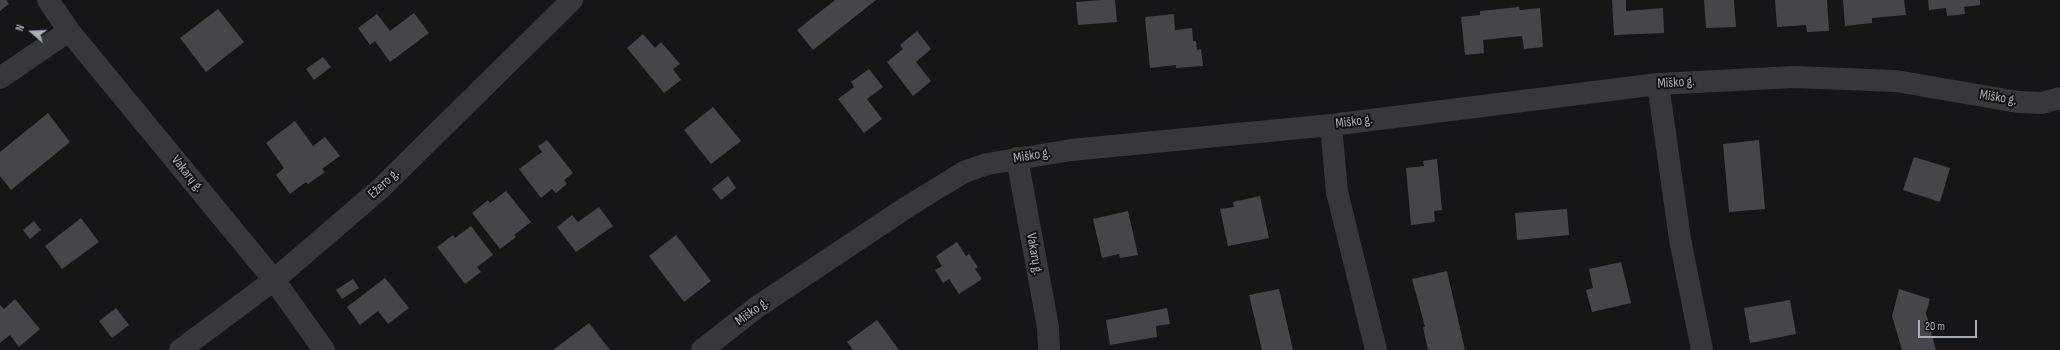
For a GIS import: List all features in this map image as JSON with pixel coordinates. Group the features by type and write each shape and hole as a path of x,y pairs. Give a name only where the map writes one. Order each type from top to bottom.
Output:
{"street":[{"name":"Vakarų g.","path":"48,0 69,31 274,280 324,350"},
{"name":"Ežero g.","path":"180,350 274,280 380,188 572,0"},
{"path":"0,78 69,31"},
{"name":"Miško g.","path":"702,350 757,307 964,172 987,164 1017,158 1070,150 1331,125 1658,84 1794,77 1896,81 2018,102 2042,103 2060,98"},
{"path":"1658,84 1680,239 1702,350"},
{"path":"1331,125 1337,192 1376,350"},
{"name":"Vakarų g.","path":"1017,158 1046,319 1049,350"}],"building":[{"path":"0,0 6,0 9,4 0,11"},
{"path":"835,0 876,0 813,50 797,30"},
{"path":"1115,0 1117,22 1078,25 1076,2"},
{"path":"1612,0 1626,0 1626,11 1663,8 1664,33 1614,35"},
{"path":"1704,0 1734,0 1736,27 1706,28"},
{"path":"1775,0 1827,0 1829,31 1807,32 1806,25 1777,27"},
{"path":"1843,0 1904,0 1906,15 1872,18 1872,23 1845,26"},
{"path":"1928,0 1980,0 1980,5 1964,7 1965,14 1947,16 1946,8 1929,10"},
{"path":"1519,7 1520,10 1540,8 1543,47 1524,49 1522,36 1483,40 1484,53 1465,55 1461,17 1480,15 1480,11"},
{"path":"218,9 244,42 206,72 180,38"},
{"path":"414,13 429,33 390,62 375,41 370,45 358,28 377,14 390,31"},
{"path":"1174,14 1175,30 1192,28 1193,41 1196,41 1197,50 1201,49 1203,66 1176,68 1176,65 1150,68 1145,17"},
{"path":"917,31 931,49 916,62 931,81 913,96 887,62 903,49 900,45"},
{"path":"643,34 655,48 661,42 680,64 673,69 681,80 664,93 627,48"},
{"path":"323,57 331,67 314,80 306,69"},
{"path":"869,69 883,87 867,99 882,119 864,133 838,99 854,87 851,82"},
{"path":"713,107 741,141 711,164 684,130"},
{"path":"48,113 70,142 11,190 0,176 0,152"},
{"path":"295,121 313,146 325,137 340,156 322,169 325,172 308,184 306,182 290,194 276,175 284,168 266,143"},
{"path":"547,140 573,173 564,180 567,184 556,193 552,189 541,198 519,169 542,152 538,146"},
{"path":"1759,140 1765,209 1729,212 1723,144"},
{"path":"1914,157 1950,168 1940,202 1903,190"},
{"path":"1437,159 1442,210 1434,211 1435,222 1411,225 1406,168 1424,166 1423,161"},
{"path":"728,176 736,188 721,200 712,189"},
{"path":"506,191 531,222 514,235 516,237 500,249 472,213 488,200 490,203"},
{"path":"1260,196 1269,238 1228,246 1220,209 1234,207 1233,202"},
{"path":"599,207 613,226 576,252 557,227 572,215 578,222"},
{"path":"1567,209 1569,235 1517,240 1515,213"},
{"path":"1128,211 1138,255 1120,258 1119,254 1102,258 1093,219"},
{"path":"81,218 99,242 62,269 45,246"},
{"path":"34,221 41,230 30,239 23,230"},
{"path":"471,226 493,255 477,267 481,272 465,284 437,247 453,235 455,238"},
{"path":"676,235 711,281 684,302 649,256"},
{"path":"957,242 966,256 969,254 978,267 975,269 982,279 959,294 949,279 943,283 935,270 942,266 936,256"},
{"path":"1621,262 1631,303 1592,312 1586,290 1593,288 1589,269"},
{"path":"1447,271 1465,350 1428,350 1423,327 1425,327 1412,279"},
{"path":"385,278 409,308 388,324 378,311 360,325 347,307"},
{"path":"353,279 359,288 342,299 336,290"},
{"path":"1279,289 1293,350 1262,350 1249,295"},
{"path":"1899,289 1930,299 1926,313 1936,350 1902,350 1892,316"},
{"path":"15,299 40,329 19,347 10,335 0,343 0,305 4,309"},
{"path":"1790,300 1796,334 1750,343 1744,308"},
{"path":"116,308 129,325 112,338 99,321"},
{"path":"1167,308 1170,324 1156,326 1157,337 1110,345 1106,320"},
{"path":"877,320 899,350 853,350 847,342"},
{"path":"589,323 610,350 553,350"}]}
